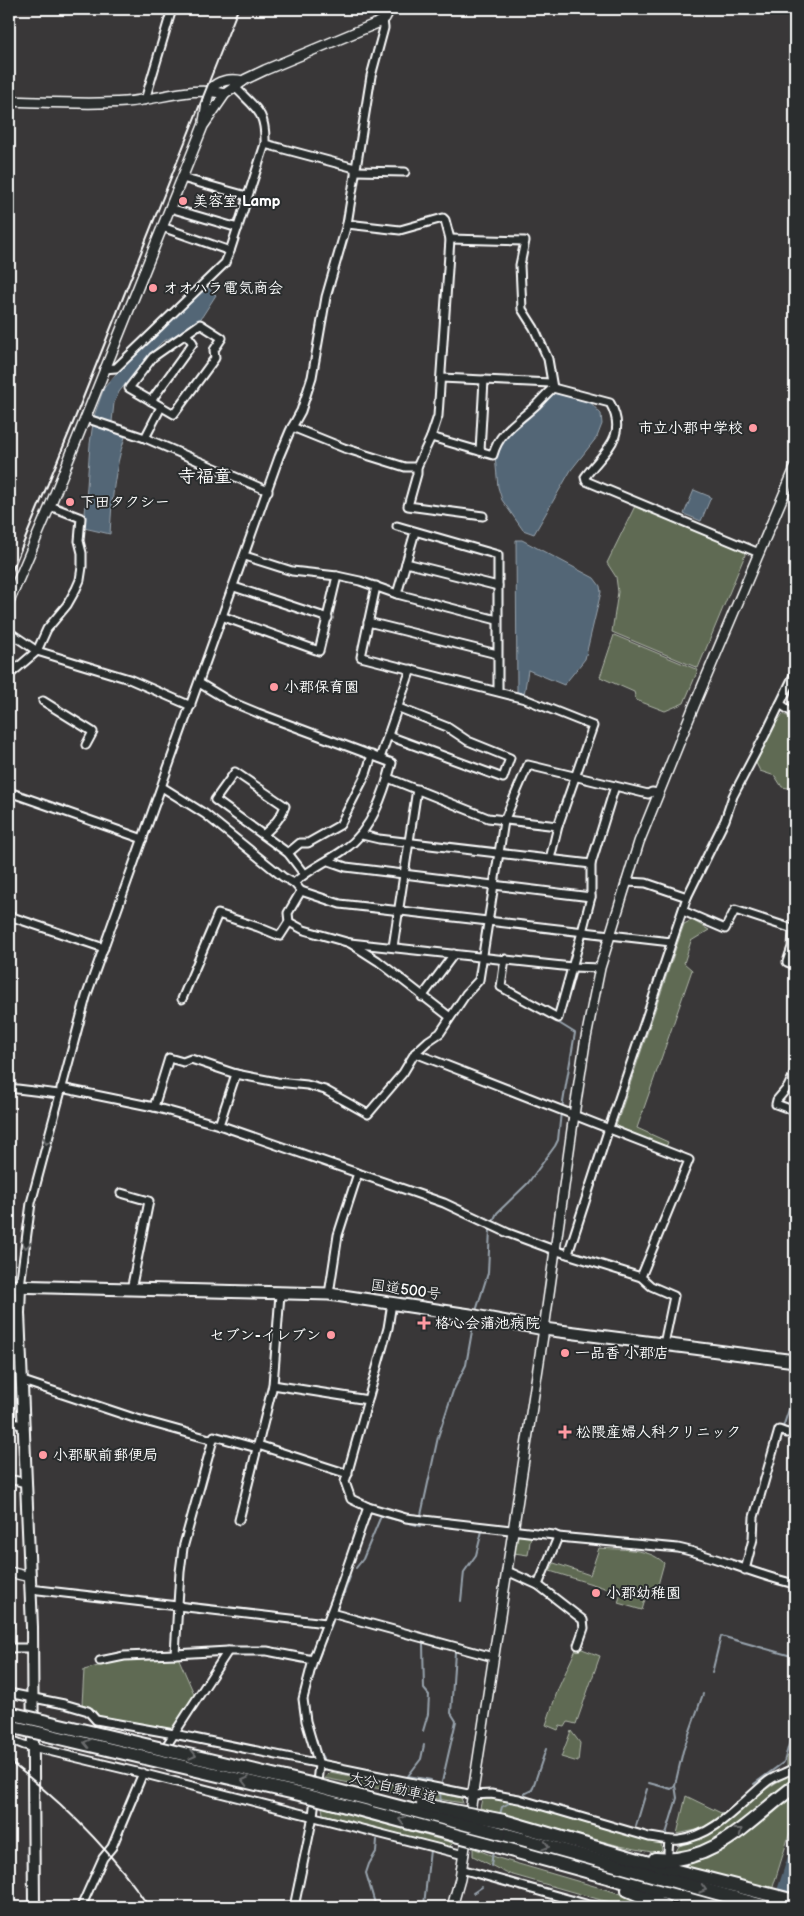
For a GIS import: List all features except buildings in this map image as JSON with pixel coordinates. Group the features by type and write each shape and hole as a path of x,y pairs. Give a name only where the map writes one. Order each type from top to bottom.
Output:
{"highway":[{"name":"国道500号","path":"14,1286 329,1294 470,1315 544,1329 795,1360"},
{"path":"9,1713 315,1785 647,1859 670,1860 691,1857 709,1850 728,1840 795,1786"},
{"name":"大分自動車道","path":"9,1726 302,1795 449,1833 496,1848 716,1907"},
{"path":"502,1827 755,1898 795,1901"},
{"path":"594,1846 755,1898 767,1907"},
{"path":"496,1848 618,1886 667,1907"},
{"path":"680,1897 708,1907"}],"main road":[{"path":"14,1286 19,1313 23,1381 30,1577 34,1907"}],"street":[{"path":"145,100 172,9"},
{"path":"203,126 225,94 243,81 264,70 383,20 390,9"},
{"path":"14,1286 31,1203 86,998 268,491 292,427 301,411 312,377 326,297 347,224 371,76 384,28 383,20"},
{"path":"9,602 50,506 203,126 209,91 218,83 230,80 243,81"},
{"path":"104,369 116,368 225,262 265,144 265,121 235,87"},
{"path":"9,101 107,103 209,91 225,94"},
{"path":"265,144 355,169 405,172"},
{"path":"182,178 247,196"},
{"path":"170,208 238,228"},
{"path":"347,224 400,230 443,218 445,220 450,239 438,416 431,438 417,467 417,474 408,506 484,516"},
{"path":"162,227 230,251"},
{"path":"450,239 525,241 520,265 522,309 534,328 545,353 552,385"},
{"path":"200,324 222,338 214,350 215,358 174,414 151,401 129,388 154,357 200,324"},
{"path":"151,401 193,343 186,334"},
{"path":"441,378 552,385 610,404 616,415 618,427 608,450 589,471 585,477 586,481 760,553"},
{"path":"480,451 484,380"},
{"path":"431,438 493,455 497,442 504,432 537,404 552,385"},
{"path":"144,438 161,407"},
{"path":"85,418 144,438 268,491"},
{"path":"292,427 344,448 405,468 417,467"},
{"path":"452,1907 464,1855 544,1329 585,1043 600,968 639,842 658,793 795,468"},
{"path":"9,675 37,651 47,629 67,605 80,580 82,553 78,541 81,518 50,506"},
{"path":"397,526 498,555 498,692"},
{"path":"397,594 415,532"},
{"path":"245,556 292,571 337,576 497,620"},
{"path":"406,563 498,586"},
{"path":"224,617 319,650 337,576"},
{"path":"376,586 360,656 525,699 593,726 574,776 550,859"},
{"path":"234,587 328,618"},
{"path":"368,622 498,654"},
{"path":"9,632 37,651 129,679 191,706"},
{"path":"380,758 411,670"},
{"path":"568,1254 608,1128 687,897 725,820 733,796 795,673"},
{"path":"199,683 229,701 392,763 374,814 362,835 348,848 329,861 304,874 294,883"},
{"path":"42,701 94,732 86,745"},
{"path":"780,704 795,714"},
{"path":"389,736 502,778 510,758 468,741 447,727 399,708"},
{"path":"288,852 300,843 308,843 340,825 366,774 372,755"},
{"path":"154,1107 169,1058 183,1062 191,1059 236,1074 277,1082 292,1082 325,1090 368,1114 404,1073 415,1053 440,1033 466,994 479,980 504,821 528,765 648,794 652,792 658,793"},
{"path":"264,834 276,822 285,806 235,772 216,800 288,852 304,874"},
{"path":"388,778 488,818 558,826"},
{"path":"505,959 500,987 558,1018 591,896 591,864 615,786"},
{"path":"162,787 205,814 302,891 340,904 671,942"},
{"path":"393,947 417,789"},
{"path":"9,792 143,839"},
{"path":"362,835 591,864"},
{"path":"329,861 346,867 591,896"},
{"path":"626,882 646,883 687,897"},
{"path":"182,999 218,914 280,936 289,922 288,913 302,891"},
{"path":"683,911 725,929 735,910 793,929 792,947 787,962 795,965"},
{"path":"9,916 104,948"},
{"path":"289,922 304,930 350,943 572,967 600,968"},
{"path":"350,943 378,962 450,1018"},
{"path":"422,997 454,954"},
{"path":"415,1053 689,1160 641,1277"},
{"path":"795,1072 788,1087 776,1104 795,1111"},
{"path":"218,1125 236,1074"},
{"path":"9,1088 60,1091 154,1107 218,1125 444,1203 508,1233 554,1250 641,1277 651,1286 674,1296 664,1344"},
{"path":"329,1294 338,1235 358,1174"},
{"path":"121,1193 150,1201 131,1290"},
{"path":"239,1520 273,1384 280,1294"},
{"path":"392,1303 388,1328 345,1482 350,1499 368,1507 406,1518 558,1537 678,1548 766,1577 795,1584"},
{"path":"23,1381 134,1418 213,1440"},
{"path":"273,1384 368,1400"},
{"path":"9,1422 24,1426"},
{"path":"745,1570 752,1539 754,1517 779,1430 787,1433 795,1432"},
{"path":"175,1654 183,1548 214,1436 348,1474"},
{"path":"9,1479 26,1483"},
{"path":"294,1907 313,1816 319,1765 303,1705 306,1682 368,1507"},
{"path":"538,1585 558,1537"},
{"path":"507,1571 538,1585 583,1620 584,1628 578,1645"},
{"path":"9,1572 30,1577"},
{"path":"30,1589 326,1623"},
{"path":"331,1613 493,1657"},
{"path":"9,1619 9,1626"},
{"path":"9,1648 31,1648"},
{"path":"100,1661 124,1656 228,1651 268,1651 313,1660"},
{"path":"81,1907 103,1858 112,1847 146,1774 228,1651"},
{"path":"9,1693 56,1702 88,1711 96,1720 473,1795 491,1794 519,1799 649,1837 669,1840 692,1838 706,1832 722,1822 770,1780 795,1767"},
{"path":"9,1740 464,1855"},
{"path":"668,1852 669,1840"},
{"path":"461,1869 589,1905 607,1907"}],"green space":[{"path":"635,506 744,551 745,555 698,668 612,632 618,592 616,577 607,563"},
{"path":"614,635 698,670 684,703 665,711 636,700 634,692 600,677"},
{"path":"783,714 795,720 795,791 794,789 782,787 775,776 760,771 756,763 776,723"},
{"path":"692,920 709,930 691,941 684,963 692,970 637,1128 668,1142 666,1147 616,1126 684,924"},
{"path":"521,1533 531,1535 528,1555 514,1553 516,1536"},
{"path":"599,1548 642,1552 650,1554 664,1563 656,1592 648,1590 642,1610 618,1603 621,1593 550,1571 554,1563 590,1575"},
{"path":"577,1647 600,1656 576,1724 568,1722 565,1727 560,1726 558,1730 546,1725 558,1689"},
{"path":"178,1657 195,1696 172,1729 99,1716 93,1708 82,1704 84,1670 130,1659"},
{"path":"571,1731 580,1743 578,1762 561,1757"},
{"path":"795,1755 795,1816 772,1890 684,1868 684,1864 707,1859 732,1845 785,1800 703,1849 674,1855 679,1846 698,1840 715,1831 776,1782 787,1777 787,1756 794,1757"},
{"path":"330,1772 461,1798 463,1803 324,1778"},
{"path":"686,1796 723,1814 701,1829 677,1834"},
{"path":"482,1799 504,1800 538,1808 571,1819 661,1842 662,1854 620,1846 480,1808"},
{"path":"322,1807 453,1843 449,1847 323,1814"},
{"path":"473,1848 498,1858 642,1900 640,1907 601,1900 506,1873 473,1856"}],"water":[{"path":"205,285 216,295 198,323 162,342 145,359 119,392 114,403 111,431 125,437 114,485 110,534 84,528 94,416 104,388 130,358 200,293"},
{"path":"555,393 590,402 601,414 602,424 597,437 571,470 534,534 523,530 502,500 498,487 495,456 506,434 531,415 549,394"},
{"path":"694,490 711,497 701,521 684,514"},
{"path":"516,540 522,540 594,578 600,586 601,592 585,659 564,685 528,670 524,695 517,693"}],"waterway":[{"path":"554,1020 575,1033 562,1108"},
{"path":"492,1223 497,1213 528,1183 555,1146 558,1140 561,1112"},
{"path":"476,1311 488,1273 490,1228"},
{"path":"421,1515 438,1437 453,1391 466,1365 474,1320"},
{"path":"783,1427 795,1392"},
{"path":"356,1568 363,1559 381,1516 421,1526"},
{"path":"461,1528 482,1531 476,1555 464,1572 461,1601"},
{"path":"343,1596 350,1577"},
{"path":"780,1577 795,1580"},
{"path":"324,1643 333,1621"},
{"path":"712,1673 721,1636 795,1657"},
{"path":"423,1644 424,1689 429,1695 428,1714 423,1731"},
{"path":"314,1669 321,1652"},
{"path":"442,1782 456,1721 451,1713 455,1652"},
{"path":"666,1834 677,1798 675,1785 683,1751 703,1694"},
{"path":"754,1784 784,1762 795,1723"},
{"path":"424,1745 421,1759 408,1776 431,1780"},
{"path":"318,1749 324,1760"},
{"path":"524,1794 532,1790 546,1749"},
{"path":"649,1783 671,1789 675,1785"},
{"path":"636,1826 647,1789"},
{"path":"440,1793 441,1803"},
{"path":"500,1814 502,1807 511,1802"},
{"path":"305,1838 309,1820"},
{"path":"376,1907 366,1873 376,1852 377,1840"},
{"path":"293,1892 303,1844"},
{"path":"430,1850 424,1905 430,1907"},
{"path":"491,1866 493,1851"},
{"path":"778,1907 795,1854"},
{"path":"473,1893 482,1887"},
{"path":"290,1907 291,1900"}],"railway":[{"path":"9,578 73,423 238,9"},
{"path":"9,1761 48,1793 85,1828 119,1866 149,1907"}],"place":[{"name":"美容室 Lamp","path":"183,201"},
{"name":"オオハラ電気商会","path":"153,288"},
{"name":"市立小郡中学校","path":"753,428"},
{"name":"下田タクシー","path":"70,502"},
{"name":"小郡保育園","path":"274,687"},
{"name":"格心会蒲池病院","path":"424,1323"},
{"name":"セブン-イレブン","path":"331,1335"},
{"name":"一品香 小郡店","path":"565,1353"},
{"name":"松隈産婦人科クリニック","path":"565,1432"},
{"name":"小郡駅前郵便局","path":"43,1455"},
{"name":"小郡幼稚園","path":"596,1593"}],"district":[{"name":"寺福童","path":"205,476"}]}
